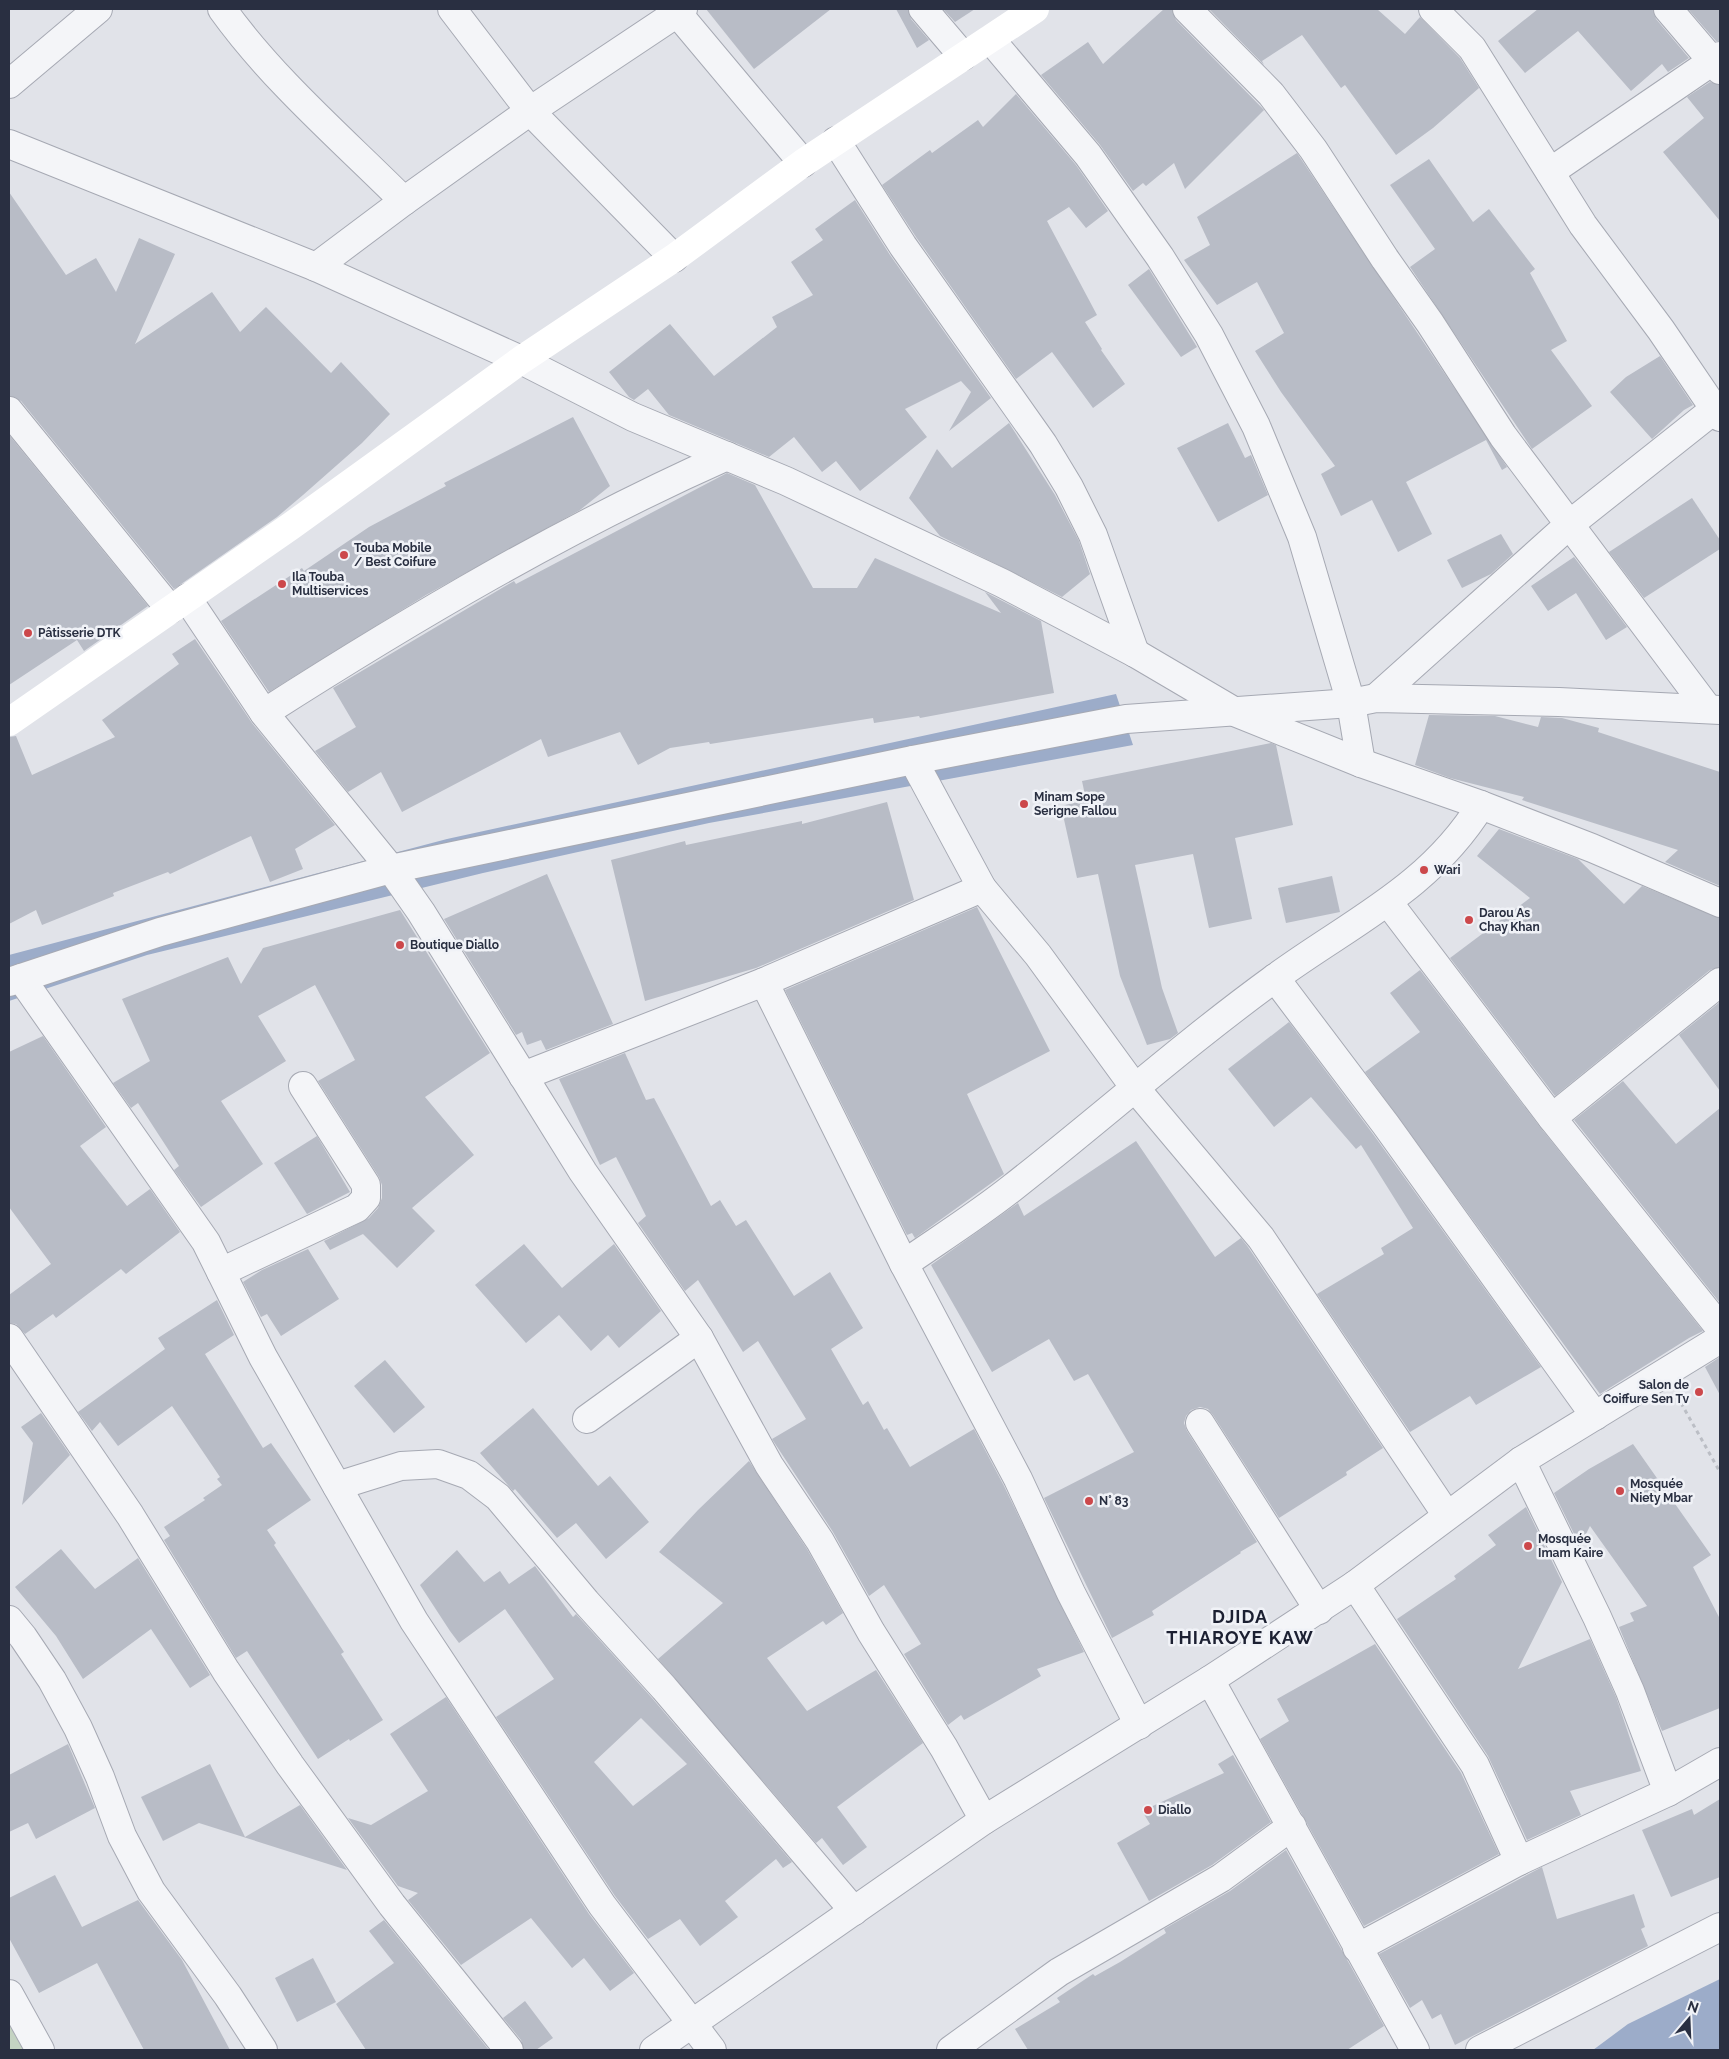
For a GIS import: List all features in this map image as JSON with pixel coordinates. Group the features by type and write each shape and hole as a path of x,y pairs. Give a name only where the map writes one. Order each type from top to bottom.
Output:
{"street":[{"path":"9,84 98,9"},
{"path":"222,9 286,85 404,201"},
{"path":"452,9 530,111 674,258"},
{"path":"923,9 963,56"},
{"path":"9,722 291,526 521,360 674,258 803,163 1035,9"},
{"path":"1187,9 1271,94 1313,149 1385,259 1430,322 1503,436 1714,709"},
{"path":"1364,700 1570,524 1718,411 1583,225 1472,48 1433,9"},
{"path":"1550,172 1718,62 1668,9"},
{"path":"316,267 530,111 678,10 803,163"},
{"path":"991,40 1088,155 1160,257 1209,335 1256,426 1302,537 1364,700 1361,763"},
{"path":"836,141 904,246 1043,444 1069,487 1093,535 1135,653"},
{"path":"9,144 316,267 521,360 633,416 727,456 1002,583 1135,653 1237,713 1361,763 1481,805 1643,868 1720,903"},
{"path":"9,411 178,604 391,869 421,912 583,1172 699,1338 769,1465 820,1542 871,1632 944,1748 984,1820"},
{"path":"264,713 404,624 483,579 644,492 727,456"},
{"path":"712,2050 602,1905 414,1621 263,1356 201,1235 15,980 160,932 391,869 912,760 1126,720 1237,713 1364,700 1559,702 1714,709"},
{"path":"912,760 982,888 1038,955 1135,1088 1261,1238 1446,1514"},
{"path":"904,1264 1010,1190 1135,1088 1275,978 1388,902 1427,871 1451,848 1481,805"},
{"path":"523,1076 764,982 982,888"},
{"path":"1388,902 1552,1118 1720,1328"},
{"path":"1275,978 1386,1124 1595,1416"},
{"path":"764,982 904,1264 1018,1479 1071,1593 1139,1725"},
{"path":"1552,1118 1720,982"},
{"path":"220,1272 357,1208 366,1198 366,1185 303,1086"},
{"path":"9,1338 130,1515 226,1671 290,1765 392,1905 509,2050"},
{"path":"587,1419 699,1338"},
{"path":"654,2050 984,1820 1139,1725 1356,1585 1446,1514 1520,1461 1664,1375 1720,1339"},
{"path":"1200,1423 1319,1610"},
{"path":"1520,1461 1612,1650 1630,1691 1668,1792"},
{"path":"337,1486 401,1466 438,1464 469,1475 498,1497 586,1602 664,1688 854,1911"},
{"path":"1356,1585 1475,1765 1519,1861"},
{"path":"9,1620 52,1680 78,1728 100,1777 122,1836 151,1891 228,1996 263,2050"},
{"path":"1210,1680 1415,2050"},
{"path":"1357,1948 1519,1861 1668,1792 1720,1762"},
{"path":"951,2050 1059,1972 1221,1878 1292,1826"},
{"path":"1480,2050 1720,1926"},
{"path":"9,1994 40,2050"}],"path":[{"path":"1664,1375 1720,1472"}],"green space":[{"path":"9,2012 31,2050 9,2050"}],"water":[{"path":"1116,694 1133,745 709,823 483,873 147,955 9,1001 9,955 447,839"},
{"path":"1720,1979 1720,2050 1593,2050 1628,2024"}],"building":[{"path":"706,9 831,9 754,69"},
{"path":"896,9 908,9 911,19 929,40 917,48"},
{"path":"943,9 975,9 955,22"},
{"path":"1164,9 1172,9 1176,20 1264,110 1185,189 1174,163 1146,186 1143,183 1133,191 1100,145 1041,75 1088,42 1103,64"},
{"path":"1209,9 1377,9 1405,34 1420,17 1460,58 1479,88 1433,128 1396,155 1345,85 1341,88 1302,35 1262,61 1264,65"},
{"path":"1538,9 1653,9 1656,19 1689,58 1668,72 1662,64 1631,91 1578,31 1525,73 1498,41"},
{"path":"1688,9 1720,9 1720,41 1716,41"},
{"path":"1710,82 1720,85 1720,221 1663,152 1704,118 1687,97"},
{"path":"1016,94 1076,165 1108,211 1086,228 1069,207 1047,221 1097,315 1085,322 1101,350 1125,384 1093,408 1052,352 1016,379 916,237 882,185 930,150 932,153 978,120 983,127"},
{"path":"1297,153 1507,467 1502,470 1486,440 1406,482 1432,534 1398,552 1372,500 1341,516 1321,474 1335,466 1281,392 1255,351 1284,333 1257,282 1217,305 1184,260 1210,245 1197,217"},
{"path":"1429,159 1473,222 1489,209 1535,269 1530,273 1567,341 1551,350 1592,406 1532,449 1410,267 1435,249 1390,185"},
{"path":"9,192 66,275 96,258 116,292 139,238 175,254 135,344 212,292 240,332 266,307 331,373 341,362 390,414 362,443 277,517 174,589 21,401 9,396"},
{"path":"855,200 890,255 991,398 949,431 971,392 961,381 905,409 927,437 860,491 836,461 822,472 794,437 769,457 669,415 648,389 634,400 629,397 609,372 670,324 714,376 777,327 772,317 813,295 791,262 823,240 815,229"},
{"path":"1149,269 1197,347 1181,357 1128,285"},
{"path":"1660,356 1693,405 1684,410 1652,439 1610,392 1626,377"},
{"path":"573,417 610,486 580,510 426,595 269,692 221,621 302,568 304,571 369,527 446,486 444,483"},
{"path":"1009,423 1055,495 1079,541 1090,574 1062,597 940,536 909,498 937,449 952,468"},
{"path":"1228,423 1245,458 1251,455 1268,495 1218,522 1177,448"},
{"path":"9,435 148,606 84,651 77,640 9,685"},
{"path":"727,473 755,485 813,588 857,588 875,558 1001,613 985,592 1041,621 1054,693 920,718 919,716 874,723 873,718 710,744 709,742 670,748 638,765 620,732 548,757 541,739 402,812 381,772 348,792 315,751 356,727 333,688 514,581 516,584"},
{"path":"1692,498 1720,540 1720,549 1644,598 1609,552"},
{"path":"1501,534 1513,554 1491,574 1462,588 1447,560"},
{"path":"1574,557 1627,627 1606,640 1576,593 1548,611 1531,586"},
{"path":"195,639 252,723 335,825 295,849 303,869 270,882 251,836 170,874 168,872 113,893 114,896 42,925 36,910 9,924 9,737 16,736 32,775 115,737 102,720 179,664 172,654"},
{"path":"1429,715 1495,716 1538,727 1541,717 1562,718 1599,728 1598,732 1720,772 1720,886 1665,862 1678,850 1522,800 1524,797 1450,778 1415,765"},
{"path":"1271,743 1276,745 1293,825 1235,838 1252,919 1209,928 1193,854 1135,865 1162,988 1178,1033 1170,1039 1147,1045 1120,976 1098,874 1077,878 1061,806 1086,800 1082,781"},
{"path":"887,802 914,900 756,968 645,1001 611,860 685,841 686,845 802,821 802,824"},
{"path":"1499,829 1578,859 1624,904 1642,886 1720,918 1720,967 1710,970 1555,1096 1450,958 1530,898 1477,856"},
{"path":"547,874 613,1024 546,1050 541,1040 527,1045 522,1032 516,1035 444,919"},
{"path":"1332,876 1340,912 1286,923 1278,888"},
{"path":"977,907 1050,1051 967,1094 1004,1174 915,1238 912,1233 907,1235 785,990"},
{"path":"400,910 490,1053 425,1097 474,1155 412,1208 435,1231 397,1268 363,1234 330,1250 324,1241 369,1218 378,1208 382,1198 382,1185 379,1177 318,1081 355,1060 315,985 258,1016 286,1061 221,1101 263,1164 201,1207 174,1170 179,1166 138,1103 131,1108 113,1083 150,1061 122,999 228,957 241,984 263,948"},
{"path":"1420,970 1540,1127 1703,1331 1600,1394 1365,1072 1420,1032 1390,993"},
{"path":"1720,1002 1720,1091 1679,1035"},
{"path":"1289,1022 1373,1134 1541,1367 1476,1405 1470,1396 1410,1432 1317,1294 1384,1254 1381,1248 1413,1228 1361,1145 1356,1149 1311,1097 1274,1127 1228,1069"},
{"path":"43,1036 106,1127 80,1146 127,1206 150,1189 180,1232 126,1274 121,1269 56,1318 53,1314 25,1334 16,1324 9,1323 9,1295 51,1264 9,1207 9,1052"},
{"path":"625,1053 646,1100 654,1098 711,1206 720,1200 736,1226 746,1220 794,1296 830,1272 863,1328 831,1349 863,1405 868,1401 884,1430 887,1428 910,1467 974,1429 1004,1486 1084,1652 1037,1669 1041,1676 964,1720 961,1715 948,1725 904,1654 921,1644 884,1585 869,1596 833,1532 772,1439 806,1419 758,1341 743,1352 698,1280 685,1291 638,1223 646,1216 616,1157 600,1165 559,1079"},
{"path":"1623,1081 1676,1144 1720,1108 1720,1303 1574,1120"},
{"path":"317,1136 350,1192 307,1214 274,1163"},
{"path":"1136,1141 1215,1257 1241,1238 1383,1448 1346,1472 1347,1475 1279,1518 1213,1415 1208,1409 1200,1407 1191,1410 1186,1416 1184,1423 1187,1431 1257,1542 1152,1611 1154,1615 1112,1638 1044,1498 1134,1452 1088,1374 1074,1381 1049,1339 992,1372 931,1265 1018,1203 1024,1216"},
{"path":"524,1244 562,1288 614,1244 661,1311 619,1348 608,1335 591,1351 559,1315 526,1343 475,1285"},
{"path":"308,1249 339,1299 281,1336 267,1314 261,1317 243,1282 262,1270"},
{"path":"217,1300 234,1335 205,1354 263,1448 271,1443 311,1500 267,1530 276,1543 274,1545 344,1652 341,1654 383,1720 318,1759 247,1651 236,1658 164,1540 170,1536 164,1527 205,1500 203,1498 222,1485 217,1479 220,1477 172,1406 118,1446 100,1422 92,1431 78,1412 165,1349 158,1338"},
{"path":"1720,1357 1720,1395 1705,1367"},
{"path":"385,1360 425,1407 394,1433 354,1386"},
{"path":"533,1408 598,1486 610,1476 649,1522 606,1559 576,1523 557,1538 515,1489 513,1491 480,1453"},
{"path":"41,1413 70,1455 22,1505 33,1443 21,1427"},
{"path":"1633,1444 1711,1555 1693,1567 1720,1619 1720,1708 1662,1731 1619,1627 1634,1621 1630,1613 1647,1606 1590,1526 1580,1546 1554,1493 1589,1469"},
{"path":"749,1461 807,1549 843,1613 826,1625 823,1621 767,1658 807,1711 876,1670 923,1743 837,1807 867,1847 843,1865 822,1838 816,1843 658,1659 723,1603 659,1552 698,1510"},
{"path":"1526,1507 1562,1582 1518,1669 1590,1639 1616,1697 1641,1771 1570,1791 1581,1815 1527,1840 1488,1756 1397,1619 1456,1579 1454,1576 1496,1545 1488,1535"},
{"path":"61,1549 95,1589 138,1558 210,1675 190,1688 151,1629 83,1679 56,1636 15,1587"},
{"path":"457,1550 484,1582 500,1571 509,1584 535,1566 573,1617 576,1614 652,1698 792,1862 783,1868 776,1859 725,1901 738,1917 700,1946 680,1919 648,1939 615,1896 496,1717 554,1679 505,1609 459,1643 420,1585","holes":["641,1718 687,1764 633,1806 594,1762"]},
{"path":"1375,1644 1461,1773 1499,1854 1364,1926 1260,1739 1289,1721 1277,1699"},
{"path":"446,1697 589,1914 634,1973 610,1991 584,1958 572,1968 531,1918 461,1965 408,1900 418,1893 398,1886 348,1818 371,1825 428,1791 390,1734"},
{"path":"68,1744 95,1808 36,1839 28,1823 9,1832 9,1775"},
{"path":"1233,1755 1271,1822 1212,1865 1149,1901 1117,1843 1150,1824 1142,1811 1224,1773 1218,1764"},
{"path":"210,1764 245,1837 300,1805 347,1870 199,1823 163,1841 141,1797"},
{"path":"1720,1799 1720,1877 1671,1897 1642,1830 1692,1809 1694,1815"},
{"path":"1286,1850 1384,2026 1347,2050 1028,2050 1015,2029 1060,2002 1057,1998 1093,1974 1095,1976 1120,1962 1166,1933 1164,1929 1230,1891"},
{"path":"1542,1867 1557,1919 1634,1894 1645,1927 1641,1929 1648,1946 1455,2045 1441,2014 1432,2019 1422,2000 1410,2008 1379,1954"},
{"path":"55,1875 82,1927 138,1900 182,1960 230,2050 144,2050 97,1963 39,1993 9,1938 9,1898"},
{"path":"384,1920 489,2050 366,2050 336,2004 394,1963 369,1931"},
{"path":"313,1958 336,2002 297,2022 275,1978"},
{"path":"525,2001 553,2038 536,2050 524,2050 521,2040 503,2018"}],"place":[{"name":"Touba Mobile / Best Coifure","path":"344,555"},
{"name":"Ila Touba Multiservices","path":"282,584"},
{"name":"Pâtisserie DTK","path":"28,633"},
{"name":"Minam Sope Serigne Fallou","path":"1024,804"},
{"name":"Wari","path":"1424,870"},
{"name":"Darou As Chay Khan","path":"1469,920"},
{"name":"Boutique Diallo","path":"400,945"},
{"name":"Salon de Coiffure Sen Tv","path":"1699,1392"},
{"name":"Mosquée Niety Mbar","path":"1620,1491"},
{"name":"N° 83","path":"1089,1501"},
{"name":"Mosquée Imam Kaire","path":"1528,1546"},
{"name":"Diallo","path":"1148,1810"}],"district":[{"name":"DJIDA THIAROYE KAW","path":"1240,1626"}]}
